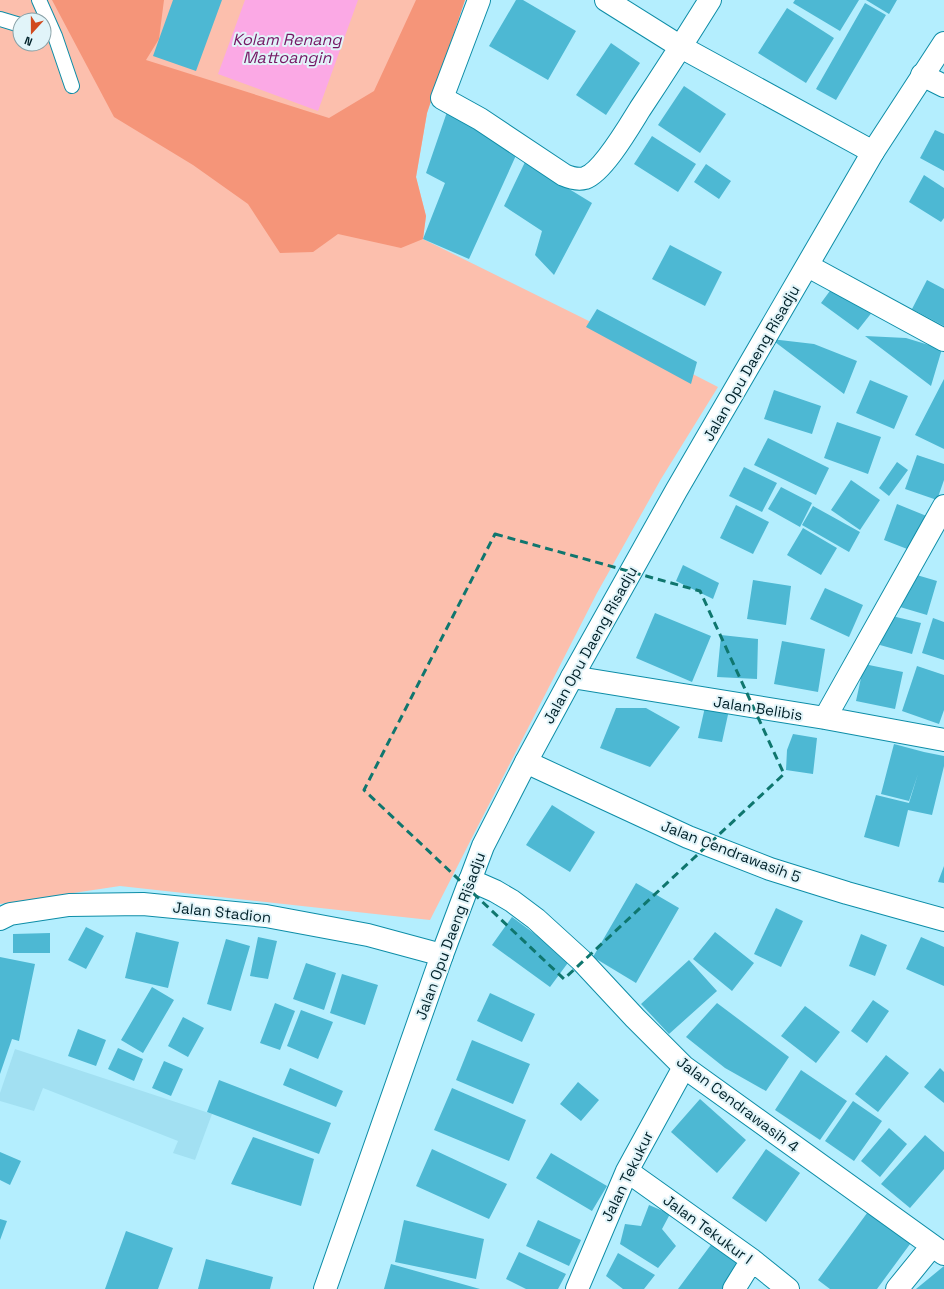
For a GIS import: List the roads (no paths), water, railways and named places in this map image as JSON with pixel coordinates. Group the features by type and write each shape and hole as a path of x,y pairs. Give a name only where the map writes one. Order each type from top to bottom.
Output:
{"street":[{"path":"479,0 442,98 480,119 564,176 577,179 586,178 600,166 619,141 710,0"},
{"path":"606,0 681,47 873,152"},
{"name":"Jalan Opu Daeng Risadju","path":"325,1289 442,955 483,846 572,677 676,491 873,152 944,43"},
{"path":"922,75 944,86"},
{"path":"808,266 944,340"},
{"path":"825,718 944,506"},
{"name":"Jalan Belibis","path":"572,677 825,718 944,740"},
{"name":"Jalan Cendrawasih 5","path":"526,762 688,837 770,870 944,920"},
{"name":"Jalan Cendrawasih 4","path":"470,880 495,891 512,901 536,919 581,960 635,1018 684,1067 938,1250"},
{"name":"Jalan Stadion","path":"0,919 10,914 69,905 143,904 266,916 368,935 442,955"},
{"name":"Jalan Tekukur","path":"577,1289 627,1171 684,1067"},
{"name":"Jalan Tekukur I","path":"627,1171 752,1260 788,1289"},
{"path":"897,1289 938,1250"},
{"path":"734,1289 752,1260"}],"lane":[{"path":"39,0 42,12"},
{"path":"0,19 12,23"},
{"path":"52,42 72,86"}],"water":[{"name":"Kolam Renang Mattoangin","path":"245,0 358,0 318,111 218,74"}]}
